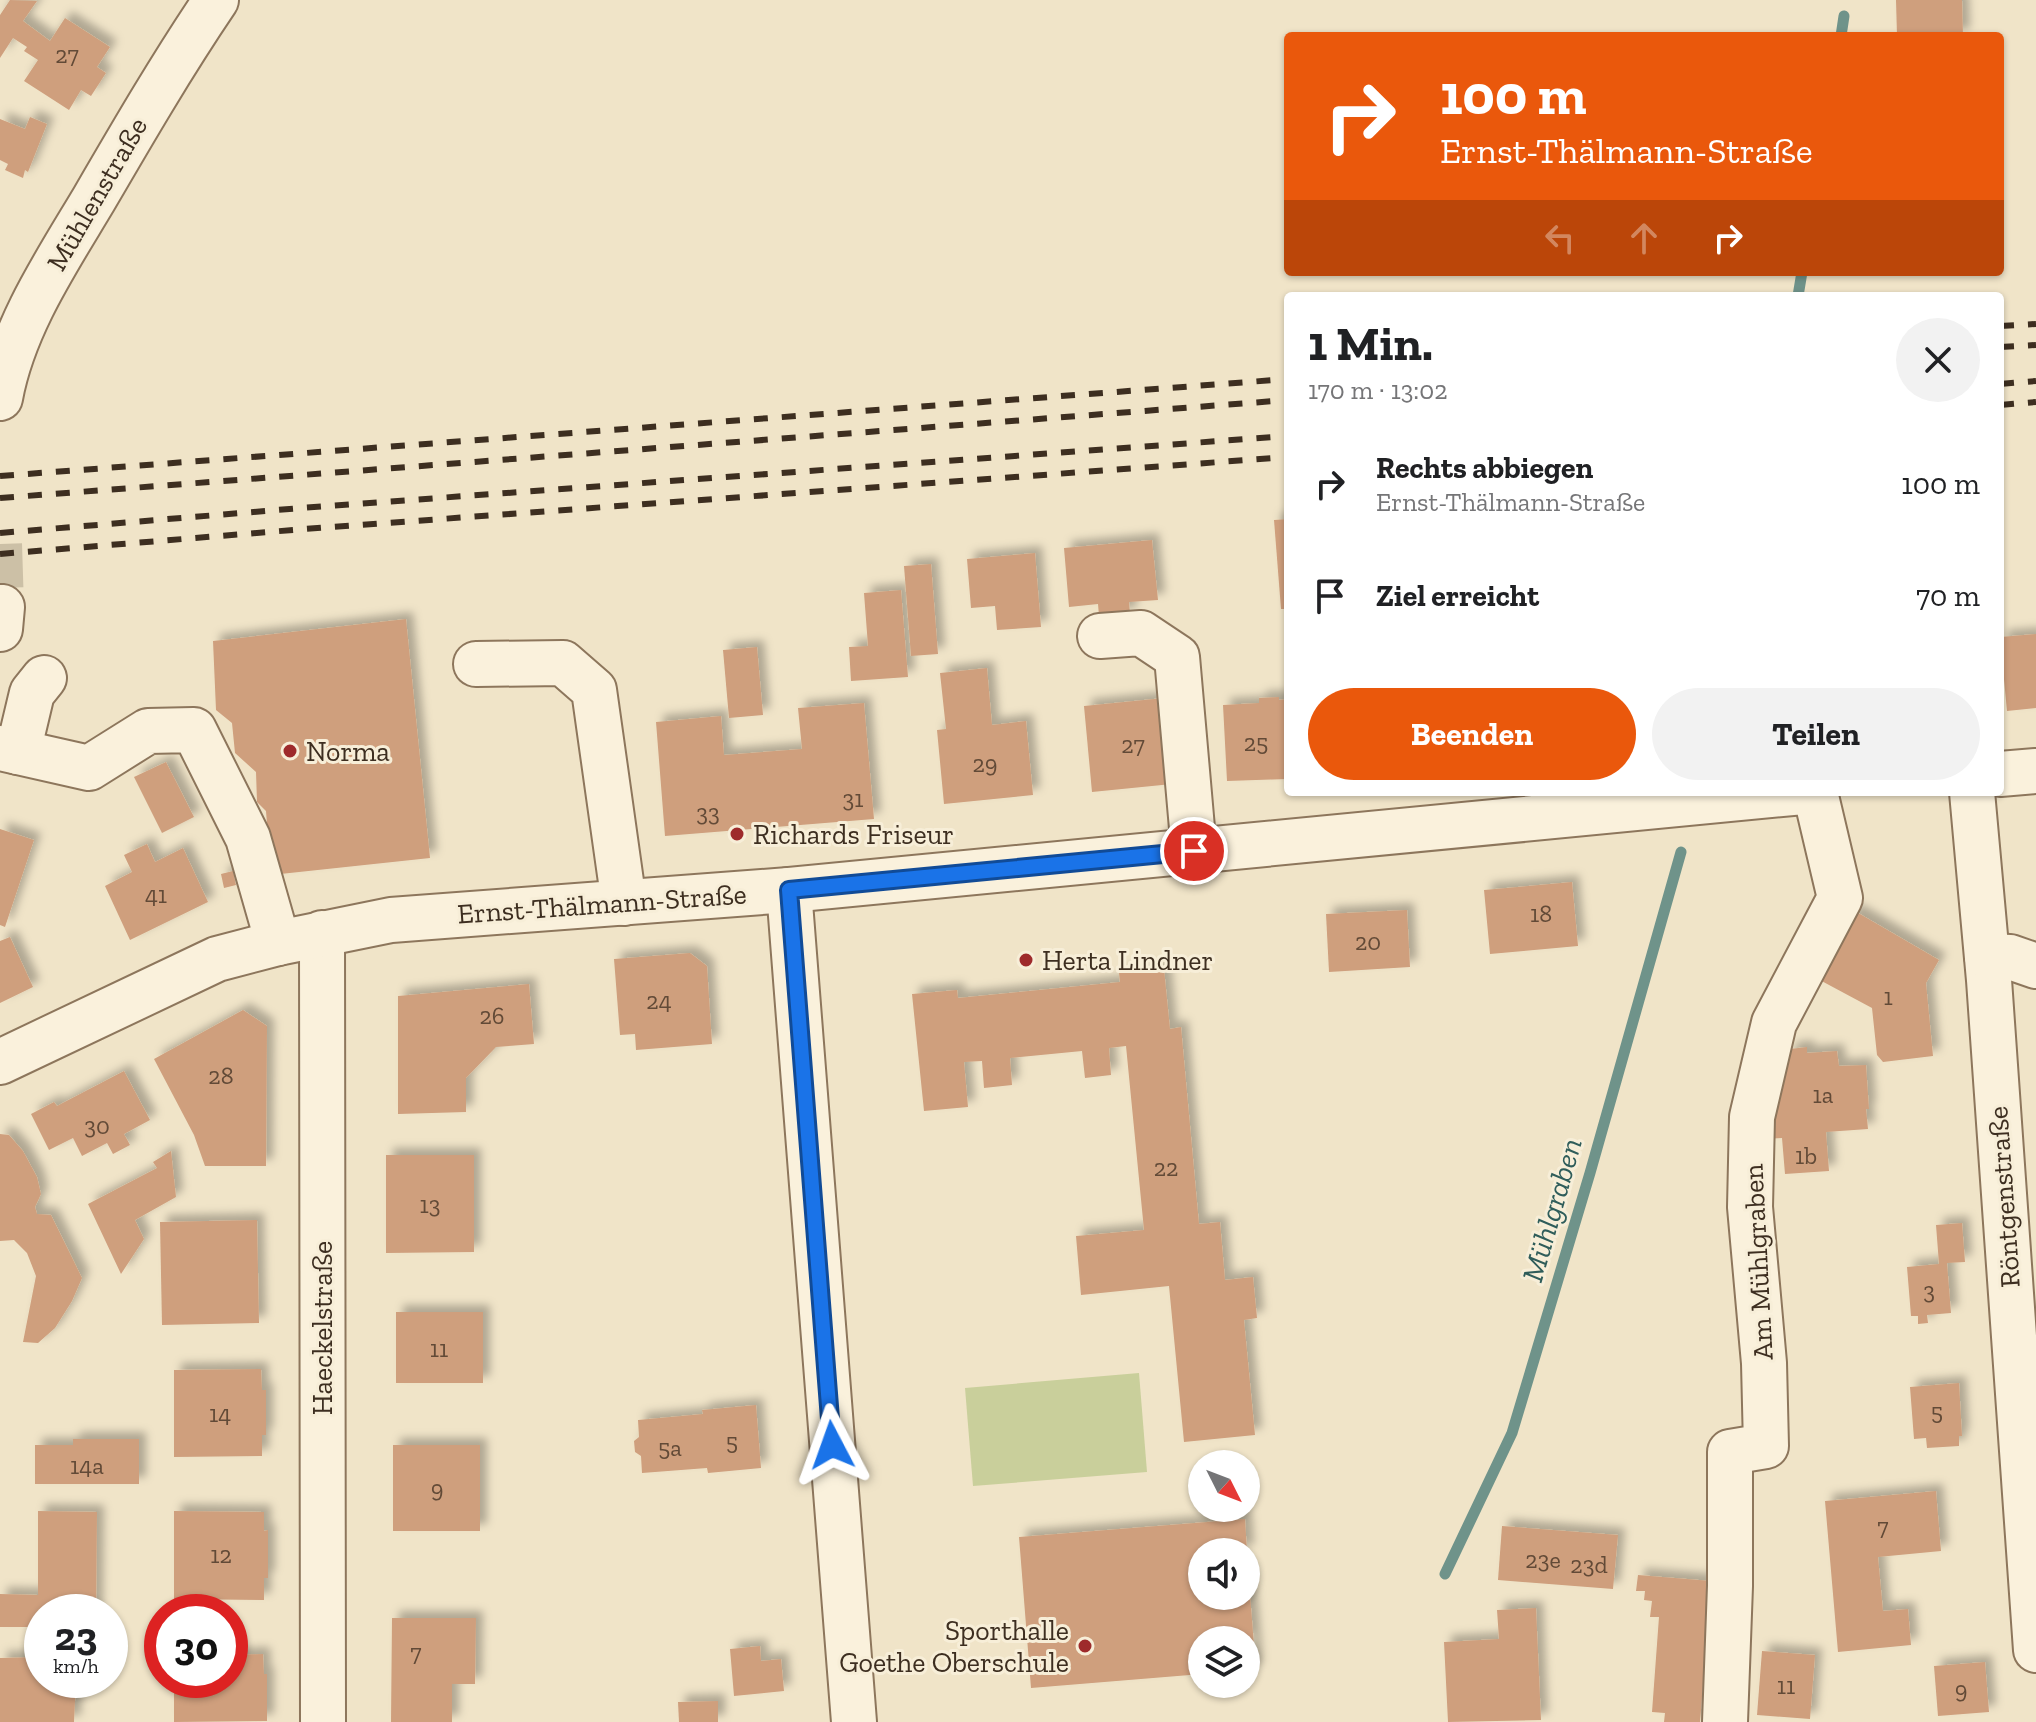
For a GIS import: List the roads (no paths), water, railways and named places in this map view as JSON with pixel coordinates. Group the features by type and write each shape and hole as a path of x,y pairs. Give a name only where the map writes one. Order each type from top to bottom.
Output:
{"street":[{"name":"Mühlenstraße","path":"0,398 4,373 23,326 162,83 216,0"},
{"path":"1100,636 1141,633 1177,657 1194,851"},
{"path":"476,664 563,663 594,690 624,903"},
{"path":"44,678 32,693 9,750 89,768 148,731 194,730 248,838 278,943"},
{"path":"2004,774 2036,771"},
{"name":"Ernst-Thälmann-Straße","path":"0,1062 217,959 322,933 391,920 789,890 1763,796"},
{"name":"Am Mühlgraben","path":"1725,1722 1730,1586 1730,1452 1766,1446 1764,1363 1750,1207 1752,1117 1774,1023 1840,898 1816,796"},
{"name":"Röntgenstraße","path":"1972,796 2031,1508 2036,1650"},
{"path":"789,890 854,1722"},
{"name":"Haeckelstraße","path":"322,933 323,1722"},
{"path":"1987,956 2010,957 2036,966"}],"waterway":[{"name":"Mühlgraben","path":"1842,32 1844,16"},
{"name":"Mühlgraben","path":"1799,292 1801,276"},
{"name":"Mühlgraben","path":"1445,1574 1512,1433 1681,852"}],"tunnel":[{"path":"0,544 2,607"}],"railway":[{"path":"2004,326 2036,324"},
{"path":"2004,347 2036,345"},
{"path":"0,476 1284,379"},
{"path":"2004,384 2036,381"},
{"path":"0,498 1284,400"},
{"path":"2004,405 2036,402"},
{"path":"0,533 1284,436"},
{"path":"0,554 1284,457"}],"place":[{"name":"Norma","path":"290,751"},
{"name":"Richards Friseur","path":"737,834"},
{"name":"Herta Lindner","path":"1026,960"},
{"name":"Sporthalle Goethe Oberschule","path":"1085,1646"}]}
